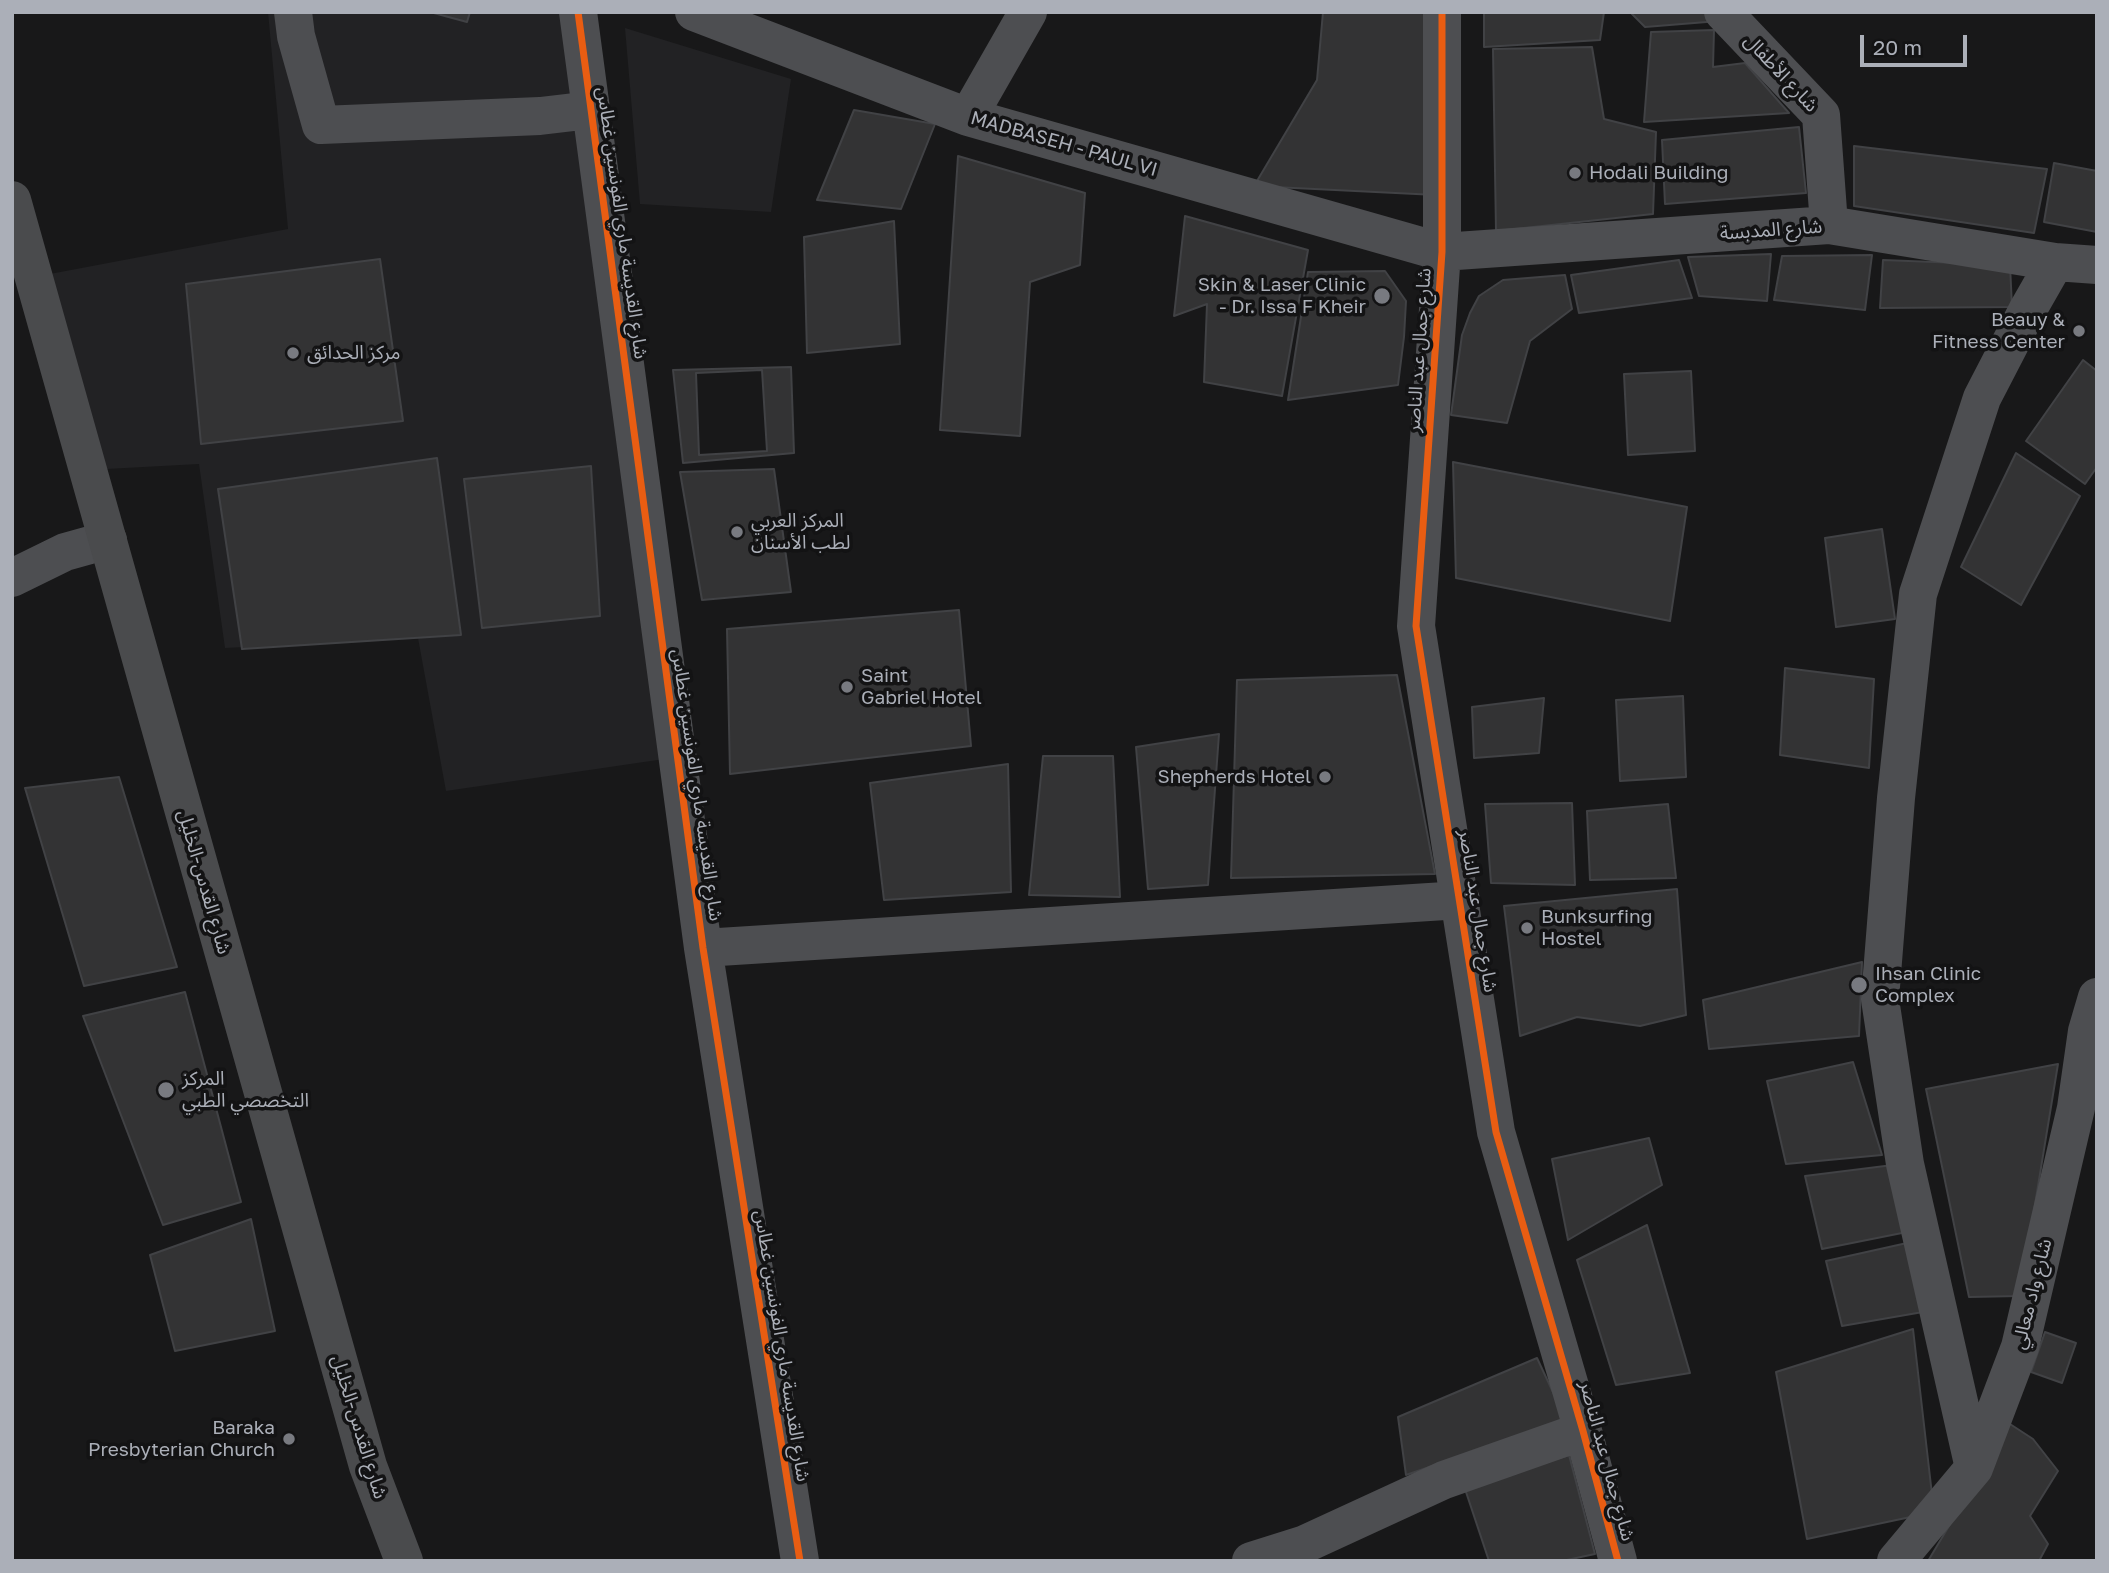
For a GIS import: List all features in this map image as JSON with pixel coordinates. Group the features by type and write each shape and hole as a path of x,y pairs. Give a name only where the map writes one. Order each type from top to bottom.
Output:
{"main road":[{"name":"شارع القدس-الخليل","path":"12,200 368,1466 404,1561"}],"street":[{"path":"293,12 296,36 321,125 540,116 591,110"},
{"name":"شارع القديسة ماري الفونسين غطاس","path":"578,12 703,948 800,1561"},
{"name":"MADBASEH - PAUL VI","path":"694,12 968,117 1442,252"},
{"path":"968,117 1028,12"},
{"name":"شارع جمال عبد الناصر","path":"1443,12 1442,252 1416,626 1496,1132 1584,1431 1618,1561"},
{"name":"شارع الأطفال","path":"1723,12 1821,115 1829,225"},
{"name":"شارع المدبسة","path":"1442,252 1829,225 2055,262 2097,265"},
{"path":"1974,1468 1905,1164 1880,999 1896,798 1918,594 1982,398 2026,311 2055,262"},
{"path":"12,578 65,552 108,540"},
{"path":"703,948 1461,900"},
{"name":"شارع واد معالي","path":"1896,1561 1974,1468 2020,1347 2086,1116 2087,1031 2097,997"},
{"path":"1251,1561 1306,1552 1444,1480 1584,1431"}],"shaded area":[{"path":"268,12 578,12 678,757 446,791 418,638 225,648 199,464 88,470 34,277 288,229"},
{"path":"625,28 791,79 771,212 640,204"}],"building":[{"path":"430,12 470,12 467,22"},
{"path":"1323,12 1438,12 1436,195 1254,186 1317,80"},
{"path":"1484,12 1604,12 1600,40 1484,47"},
{"path":"1630,12 1709,12 1719,21 1645,27"},
{"path":"1714,30 1713,67 1745,63 1789,113 1644,122 1651,32"},
{"name":"Hodali Building","path":"1592,47 1604,119 1656,132 1653,214 1496,231 1493,49"},
{"path":"854,110 935,124 901,209 817,200"},
{"path":"1799,127 1806,193 1665,204 1662,140"},
{"path":"1854,146 2047,169 2034,233 1854,206"},
{"path":"958,156 1085,193 1080,265 1030,282 1020,436 940,430"},
{"path":"2054,163 2097,171 2097,232 2044,222"},
{"path":"1185,216 1308,250 1282,396 1204,382 1207,304 1174,316"},
{"path":"894,221 900,344 807,353 804,237"},
{"path":"1771,254 1767,301 1699,296 1688,257"},
{"path":"1872,255 1865,310 1774,300 1782,256"},
{"name":"مركز الحدائق","path":"380,259 403,421 201,444 186,284"},
{"path":"1679,260 1692,298 1579,313 1571,275"},
{"path":"1883,260 2010,265 2012,307 1880,308"},
{"path":"1385,271 1406,301 1398,385 1288,400 1308,272"},
{"path":"1565,275 1572,309 1530,341 1507,423 1451,415 1462,335 1479,296 1503,280"},
{"path":"2083,360 2097,371 2097,467 2085,484 2026,441"},
{"path":"791,367 794,453 683,463 673,370"},
{"path":"762,370 767,451 699,455 696,373"},
{"path":"1691,371 1695,451 1628,455 1624,374"},
{"path":"2016,453 2080,496 2021,605 1961,567"},
{"path":"437,458 461,635 242,649 218,489"},
{"path":"1453,462 1687,507 1670,621 1456,578"},
{"path":"591,466 600,616 482,628 464,479"},
{"name":"المركز العربي لطب الأسنان","path":"774,469 791,592 702,600 680,472"},
{"path":"1882,529 1895,619 1836,627 1825,538"},
{"name":"Saint Gabriel Hotel","path":"959,610 971,746 730,774 727,629"},
{"path":"1785,668 1874,679 1869,768 1780,755"},
{"name":"Shepherds Hotel","path":"1397,675 1435,874 1231,878 1237,680"},
{"path":"1683,696 1686,777 1620,781 1616,700"},
{"path":"1544,698 1539,753 1474,758 1472,707"},
{"path":"1219,734 1208,885 1148,889 1136,747"},
{"path":"1043,756 1113,756 1120,897 1029,895"},
{"path":"1008,764 1011,892 884,900 870,783"},
{"path":"119,777 177,967 84,986 25,788"},
{"path":"1572,803 1575,885 1491,883 1485,804"},
{"path":"1668,804 1676,878 1590,880 1587,811"},
{"path":"1677,889 1686,1015 1640,1026 1577,1017 1520,1036 1504,906"},
{"path":"1862,962 1859,1036 1709,1049 1703,1000"},
{"path":"185,992 241,1202 163,1225 83,1016"},
{"path":"1853,1062 1882,1155 1786,1164 1767,1081"},
{"path":"2058,1064 2020,1296 1969,1297 1926,1089"},
{"path":"1649,1138 1662,1185 1568,1240 1552,1159"},
{"path":"1893,1165 1907,1232 1822,1249 1805,1176"},
{"path":"251,1219 275,1331 175,1351 150,1255"},
{"path":"1647,1225 1690,1373 1616,1385 1577,1260"},
{"path":"1907,1243 1923,1312 1842,1326 1826,1261"},
{"path":"1913,1329 1934,1512 1807,1539 1776,1372"},
{"path":"2045,1332 2076,1343 2062,1383 2031,1372"},
{"path":"1537,1358 1566,1420 1406,1475 1398,1417"},
{"path":"2010,1424 2033,1439 2058,1471 2030,1516 2048,1544 2039,1561 1928,1561"},
{"path":"1569,1455 1595,1554 1562,1561 1489,1561 1465,1489"}],"cycle path":[{"path":"578,12 703,948 800,1561"},
{"path":"1442,12 1442,252 1416,626 1496,1132 1618,1561"}],"place":[{"name":"Hodali Building","path":"1575,173"},
{"name":"Skin & Laser Clinic - Dr. Issa F Kheir","path":"1382,296"},
{"name":"Beauy & Fitness Center","path":"2079,331"},
{"name":"مركز الحدائق","path":"293,353"},
{"name":"المركز العربي لطب الأسنان","path":"737,532"},
{"name":"Saint Gabriel Hotel","path":"847,687"},
{"name":"Shepherds Hotel","path":"1325,777"},
{"name":"Bunksurfing Hostel","path":"1527,928"},
{"name":"Ihsan Clinic Complex","path":"1859,985"},
{"name":"المركز التخصصي الطبي","path":"166,1090"},
{"name":"Baraka Presbyterian Church","path":"289,1439"}]}
